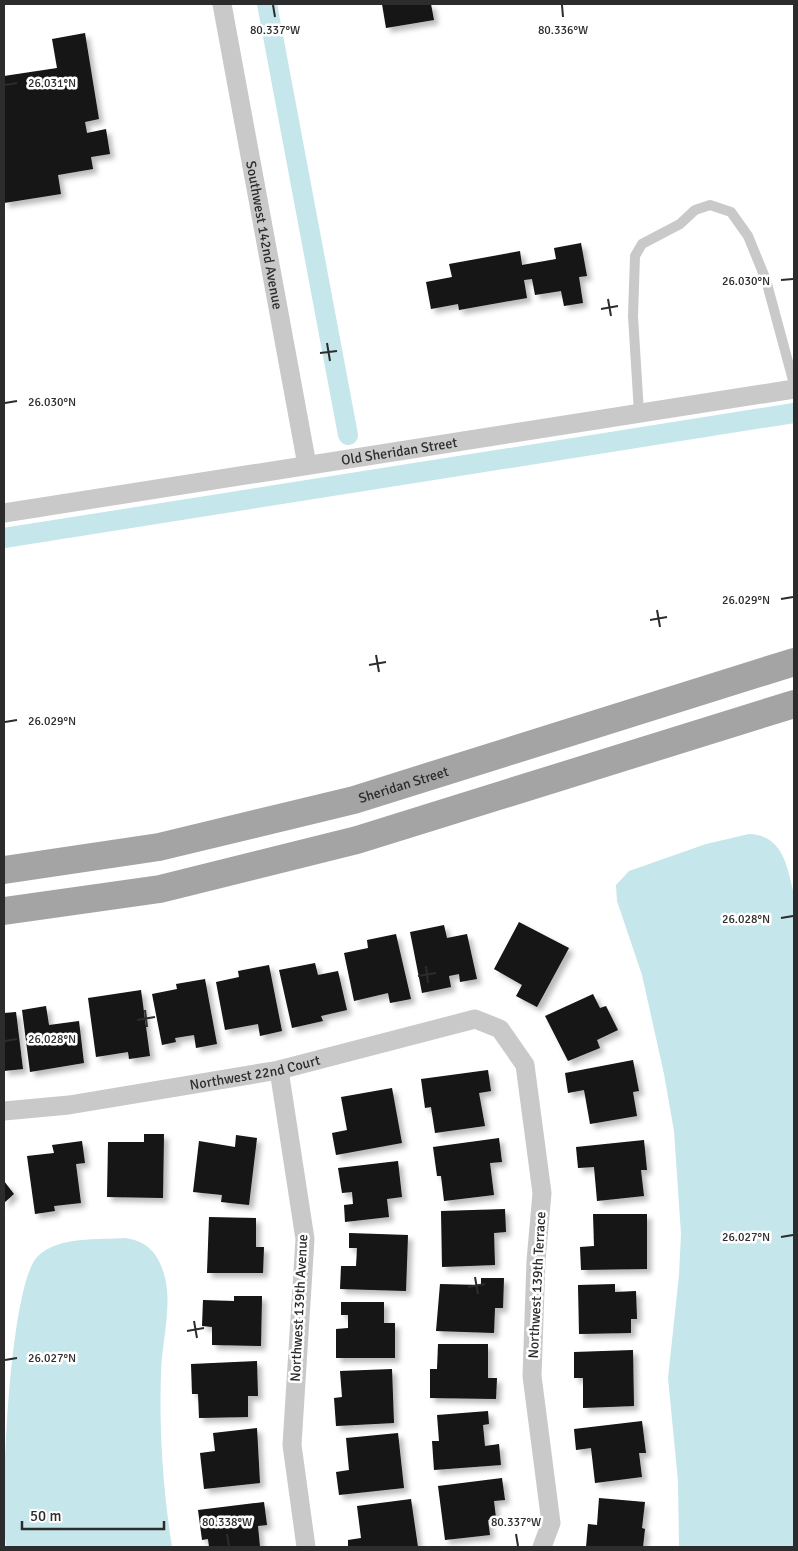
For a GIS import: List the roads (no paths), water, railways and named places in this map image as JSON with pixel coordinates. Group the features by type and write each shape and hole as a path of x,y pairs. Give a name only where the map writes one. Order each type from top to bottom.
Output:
{"main road":[{"name":"Sheridan Street","path":"4,870 159,847 354,800 794,662"},
{"path":"4,911 160,889 357,840 794,704"}],"street":[{"name":"Southwest 142nd Avenue","path":"222,4 308,465"},
{"name":"Old Sheridan Street","path":"4,513 794,389"},
{"name":"Northwest 22nd Court","path":"4,1111 69,1105 279,1070 475,1020 500,1029"},
{"name":"Northwest 139th Terrace","path":"500,1029 525,1065 542,1193 536,1262 532,1376 551,1523 542,1547"},
{"name":"Northwest 139th Avenue","path":"279,1070 305,1239 292,1446 306,1547"}],"lane":[{"path":"639,413 633,316 635,256 642,244 680,224 695,210 710,205 732,212 748,236 766,280 794,384"}],"water":[{"path":"749,834 769,840 782,854 794,894 794,1547 679,1547 678,1481 668,1378 679,1275 681,1234 674,1131 664,1074 642,975 617,901 616,885 629,871 706,844"},
{"path":"125,1238 140,1242 155,1254 162,1267 166,1286 167,1310 161,1372 161,1438 166,1504 172,1547 6,1547 4,1487 9,1396 20,1307 28,1274 38,1256 57,1245 79,1240"}],"waterway":[{"path":"267,4 348,435"},
{"path":"4,538 794,413"}]}
